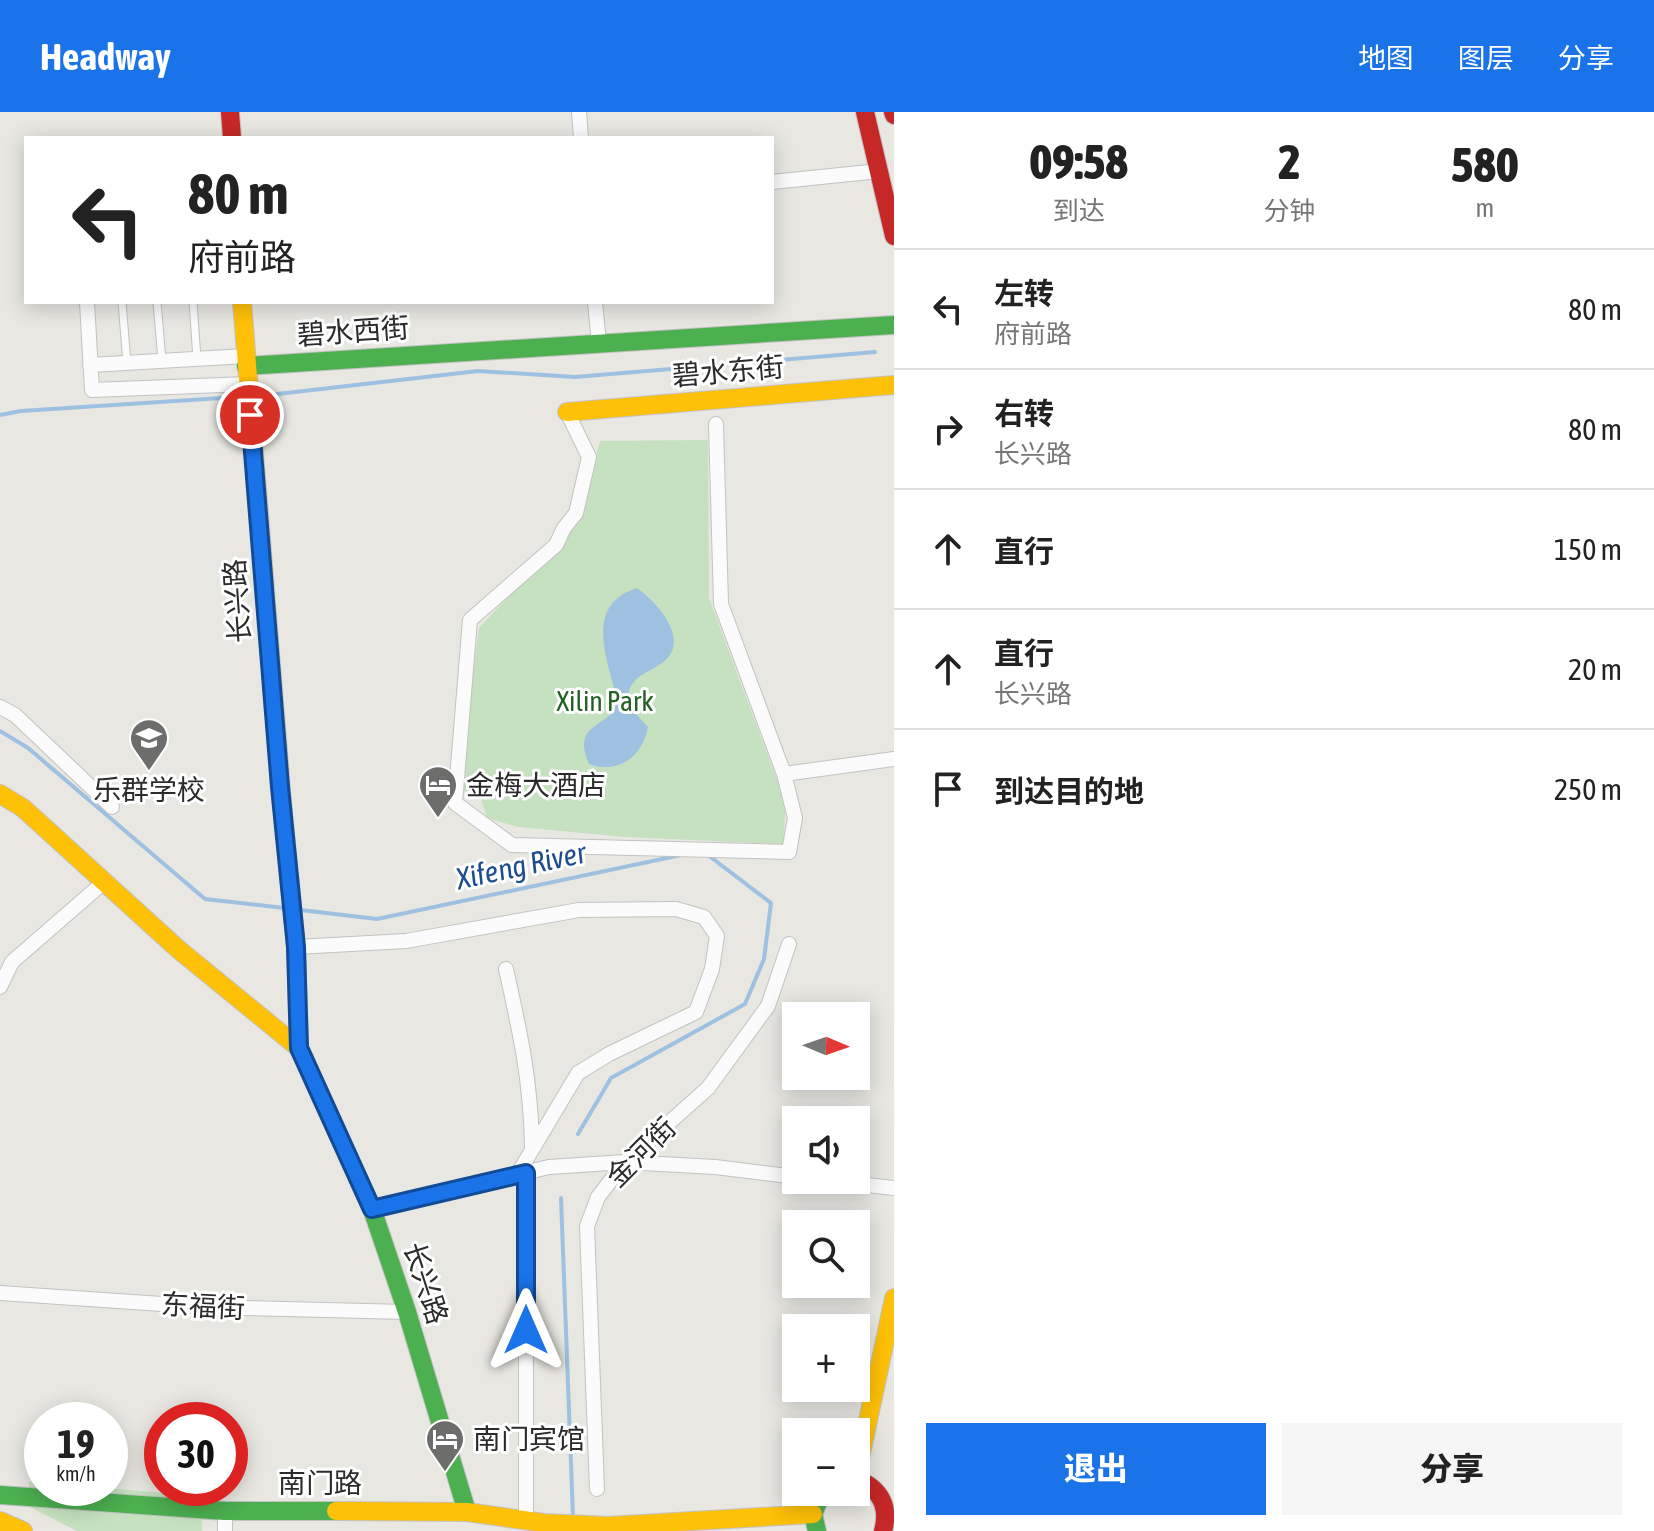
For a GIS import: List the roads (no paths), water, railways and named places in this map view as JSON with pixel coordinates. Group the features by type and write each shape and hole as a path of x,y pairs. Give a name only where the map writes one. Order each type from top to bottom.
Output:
{"main road":[{"path":"230,112 232,136"},
{"path":"865,112 894,236"},
{"name":"长兴路","path":"242,304 280,787 292,896 299,1048 372,1209 407,1312 467,1512"},
{"name":"碧水西街","path":"247,369 894,325"},
{"name":"碧水东街","path":"567,412 894,385"},
{"path":"0,794 23,808 178,949 299,1048"},
{"path":"869,1418 894,1298"},
{"path":"870,1486 878,1492 886,1508 887,1526"},
{"name":"南门路","path":"0,1495 225,1511 467,1512 523,1523 608,1526 815,1523"},
{"path":"0,1521 23,1531"}],"street":[{"path":"579,112 581,136"},
{"path":"774,182 879,171"},
{"path":"87,304 92,390 247,369"},
{"path":"595,304 599,344"},
{"path":"90,365 197,359 247,369"},
{"path":"567,412 589,457 576,513 556,545 470,620 455,803 512,845 789,852 795,818 784,774 721,604 716,424"},
{"path":"0,707 15,715 112,807"},
{"path":"784,774 894,759"},
{"path":"0,987 12,962 104,882"},
{"path":"295,942 406,941 579,910 676,909 704,917 717,936 712,969 696,1012 609,1054 578,1073 532,1148"},
{"name":"金河街","path":"597,1489 587,1226 598,1197 625,1162 708,1088 768,1006 789,944"},
{"path":"506,969 525,1053 531,1096 532,1172 523,1523"},
{"path":"372,1209 532,1172 604,1163 715,1167 782,1175"},
{"path":"870,1185 894,1188"},
{"name":"东福街","path":"0,1293 206,1307 407,1312"},
{"path":"225,1511 225,1531"}],"lane":[{"path":"122,304 127,363"},
{"path":"157,304 162,361"},
{"path":"193,304 197,359"}],"water":[{"path":"637,588 654,603 669,623 674,644 662,663 638,677 629,691 631,706 648,727 641,747 619,765 600,767 589,764 584,750 589,732 615,709 617,699 603,639 606,614 622,595"}],"waterway":[{"path":"260,396 478,371 575,377 875,352"},
{"path":"0,415 237,397"},
{"name":"Xifeng River","path":"0,731 28,748 205,899 284,908"},
{"name":"Xifeng River","path":"301,910 377,919 681,855"},
{"name":"Xifeng River","path":"578,1134 611,1078 745,1004 764,959 771,903 708,855"},
{"name":"Xifeng River","path":"561,1198 573,1517"}],"place":[{"name":"乐群学校","path":"149,772"},
{"name":"金梅大酒店","path":"438,819"},
{"name":"南门宾馆","path":"445,1473"}],"park label":[{"name":"Xilin Park","path":"605,701"}]}
